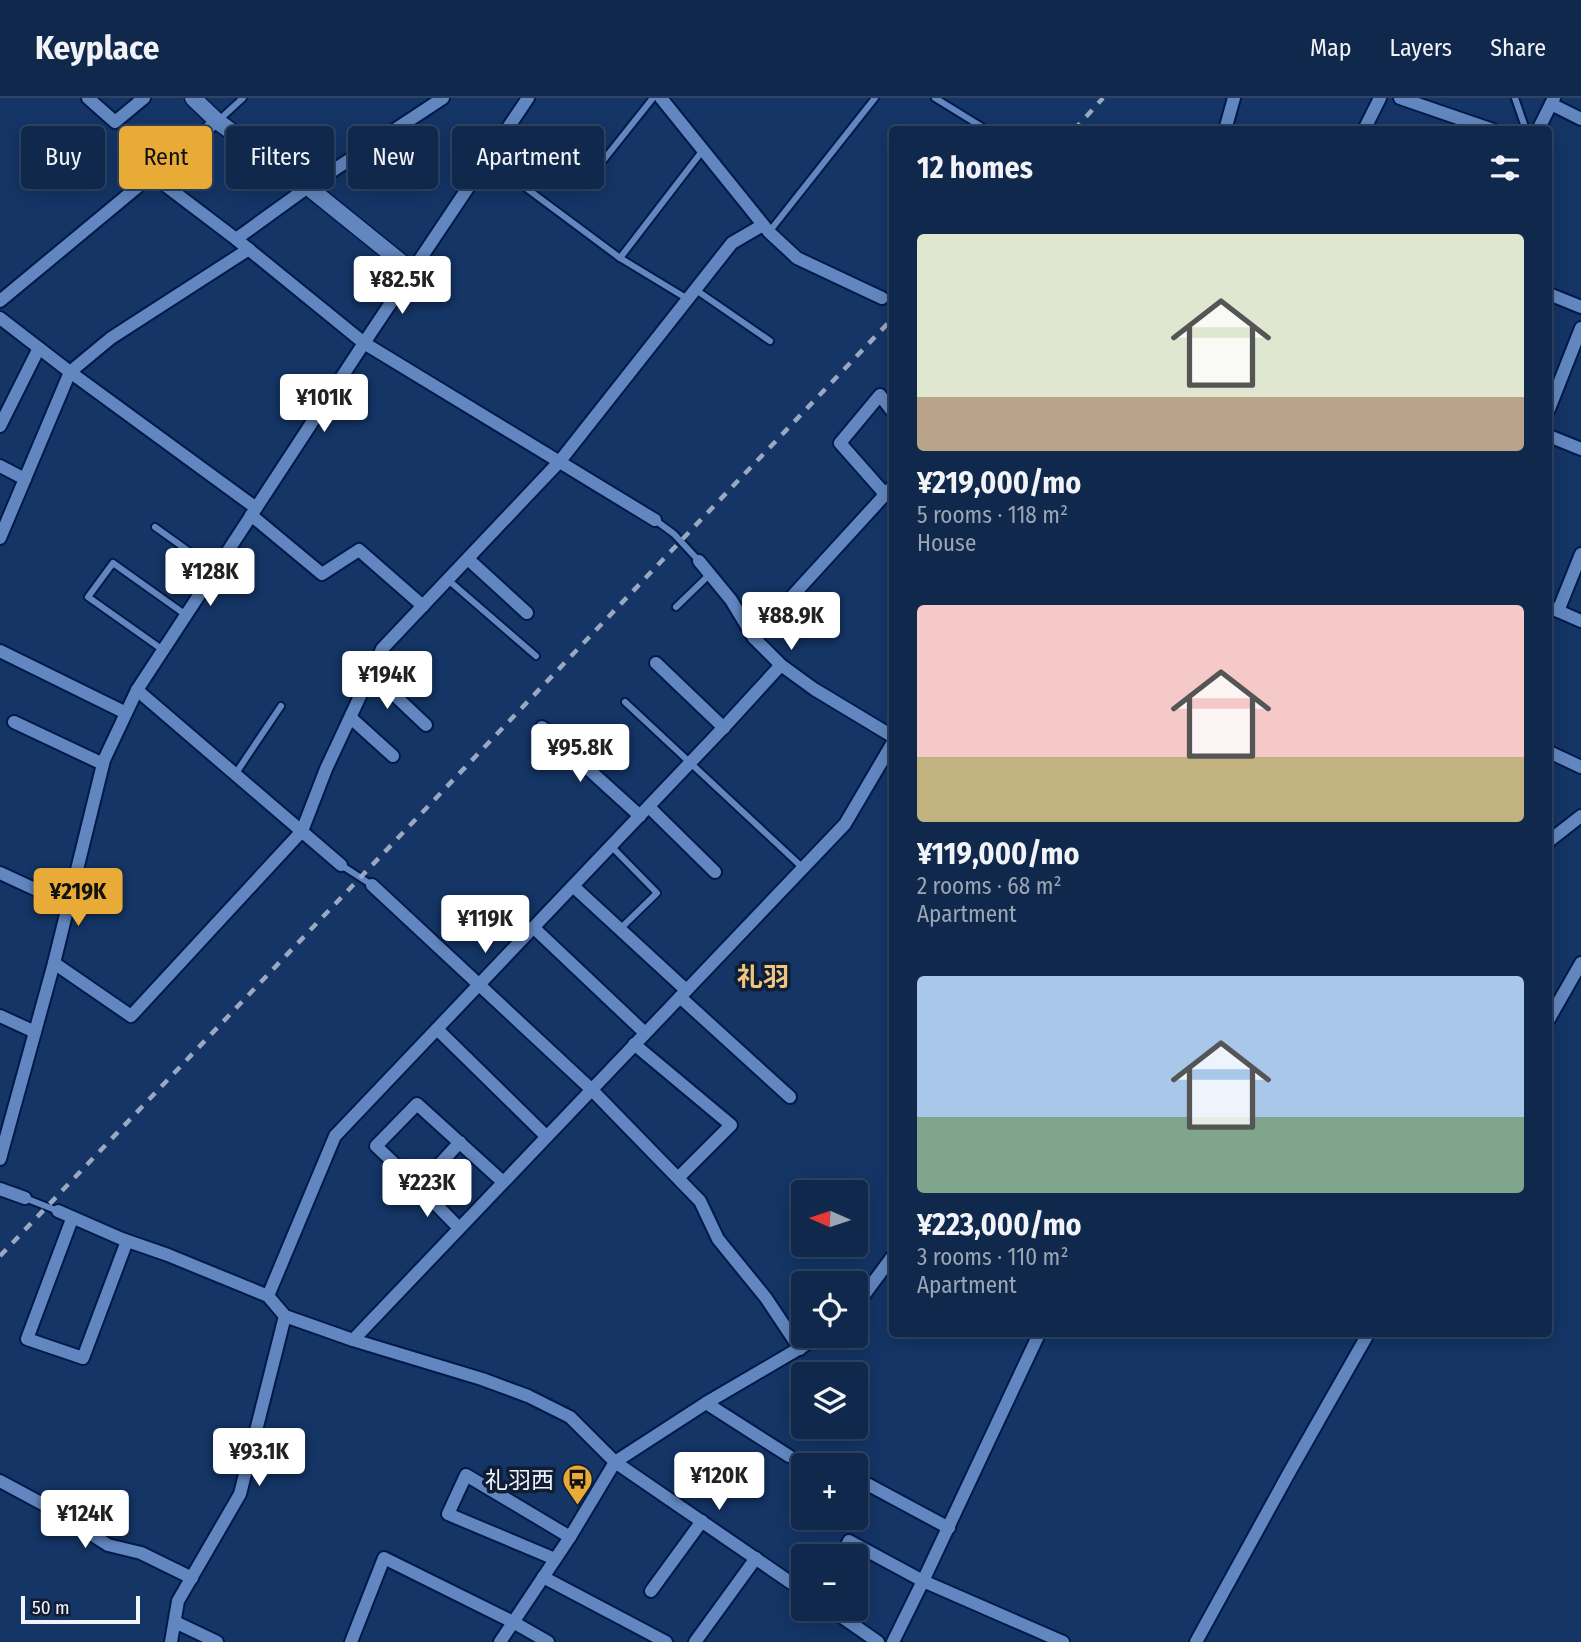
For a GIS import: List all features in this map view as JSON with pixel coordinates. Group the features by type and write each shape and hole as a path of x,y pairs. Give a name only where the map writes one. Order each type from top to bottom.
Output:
{"street":[{"path":"88,98 115,122 144,98"},
{"path":"193,98 226,128"},
{"path":"334,170 443,98"},
{"path":"509,126 528,98"},
{"path":"661,98 766,229 797,258 882,298"},
{"path":"1226,126 1234,98"},
{"path":"1366,126 1380,98"},
{"path":"1399,98 1481,126"},
{"path":"1540,126 1553,101 1581,119"},
{"path":"211,126 217,121"},
{"path":"0,301 137,189"},
{"path":"170,189 364,343 655,520"},
{"path":"236,239 305,189"},
{"path":"310,189 412,271"},
{"path":"0,1159 3,1133 54,963 103,764 137,690 467,189"},
{"path":"54,963 131,1016 302,831 326,769 382,649 560,461 732,243 766,229"},
{"path":"0,538 70,372 111,338 248,249"},
{"path":"1552,295 1581,307"},
{"path":"0,318 253,511 321,574 359,550 423,606"},
{"path":"1552,400 1581,328"},
{"path":"0,426 39,348"},
{"path":"754,638 889,490 840,443 880,396 889,407"},
{"path":"1552,437 1581,449"},
{"path":"0,466 25,479"},
{"path":"1581,554 1553,609 1581,621"},
{"path":"468,559 527,613"},
{"path":"699,561 731,600 754,638 781,665 814,689 889,734"},
{"path":"0,651 126,713"},
{"path":"656,663 724,728"},
{"path":"268,1296 335,1136 645,812 781,665"},
{"path":"372,674 426,725"},
{"path":"137,690 341,865"},
{"path":"351,718 393,756"},
{"path":"14,722 103,764"},
{"path":"542,727 715,872"},
{"path":"353,1340 845,824 889,749"},
{"path":"1552,753 1581,766"},
{"path":"1552,839 1581,816"},
{"path":"0,873 67,904"},
{"path":"372,885 591,1089 700,1201 718,1239 766,1298 800,1349 706,1403 615,1462 570,1537 500,1642"},
{"path":"573,886 790,1097"},
{"path":"534,928 645,1033"},
{"path":"1552,1014 1581,962"},
{"path":"0,1016 35,1032"},
{"path":"438,1029 546,1136"},
{"path":"634,1044 731,1125 678,1178"},
{"path":"459,1228 376,1146 417,1104 503,1182"},
{"path":"419,1187 460,1142"},
{"path":"0,1189 25,1198"},
{"path":"58,1211 72,1219 268,1296 285,1316 353,1340 482,1379 528,1396 570,1417 615,1462 791,1582"},
{"path":"72,1219 27,1339 83,1358 127,1241"},
{"path":"868,1290 889,1261"},
{"path":"171,1642 178,1601 240,1494 285,1316"},
{"path":"892,1642 949,1528 1038,1337"},
{"path":"1196,1642 1366,1337"},
{"path":"706,1403 789,1456"},
{"path":"555,1559 448,1514 467,1475 570,1537"},
{"path":"0,1481 52,1509 108,1545 141,1553 192,1578"},
{"path":"868,1484 949,1528"},
{"path":"651,1591 702,1521"},
{"path":"868,1551 923,1581 1063,1642"},
{"path":"351,1642 384,1558 548,1642"},
{"path":"695,1642 757,1558"},
{"path":"543,1577 666,1642"},
{"path":"848,1621 878,1642"},
{"path":"175,1622 217,1642"}],"lane":[{"path":"217,121 243,98"},
{"path":"604,159 653,98"},
{"path":"766,229 875,98"},
{"path":"935,98 980,126"},
{"path":"1515,98 1525,126"},
{"path":"620,258 703,150"},
{"path":"527,189 620,258 690,294 770,341"},
{"path":"655,520 674,534 699,561"},
{"path":"155,527 215,570"},
{"path":"163,650 88,597 113,563 186,615"},
{"path":"676,607 710,573"},
{"path":"447,579 536,656"},
{"path":"625,702 803,869"},
{"path":"236,773 281,706"},
{"path":"611,846 657,893 620,929"},
{"path":"341,865 372,885"},
{"path":"25,1198 58,1211"}],"railway":[{"path":"1078,126 1103,98"},
{"path":"0,1256 889,322"}],"place":[{"name":"礼羽西","path":"577,1507"}],"district":[{"name":"礼羽","path":"763,977"}]}
